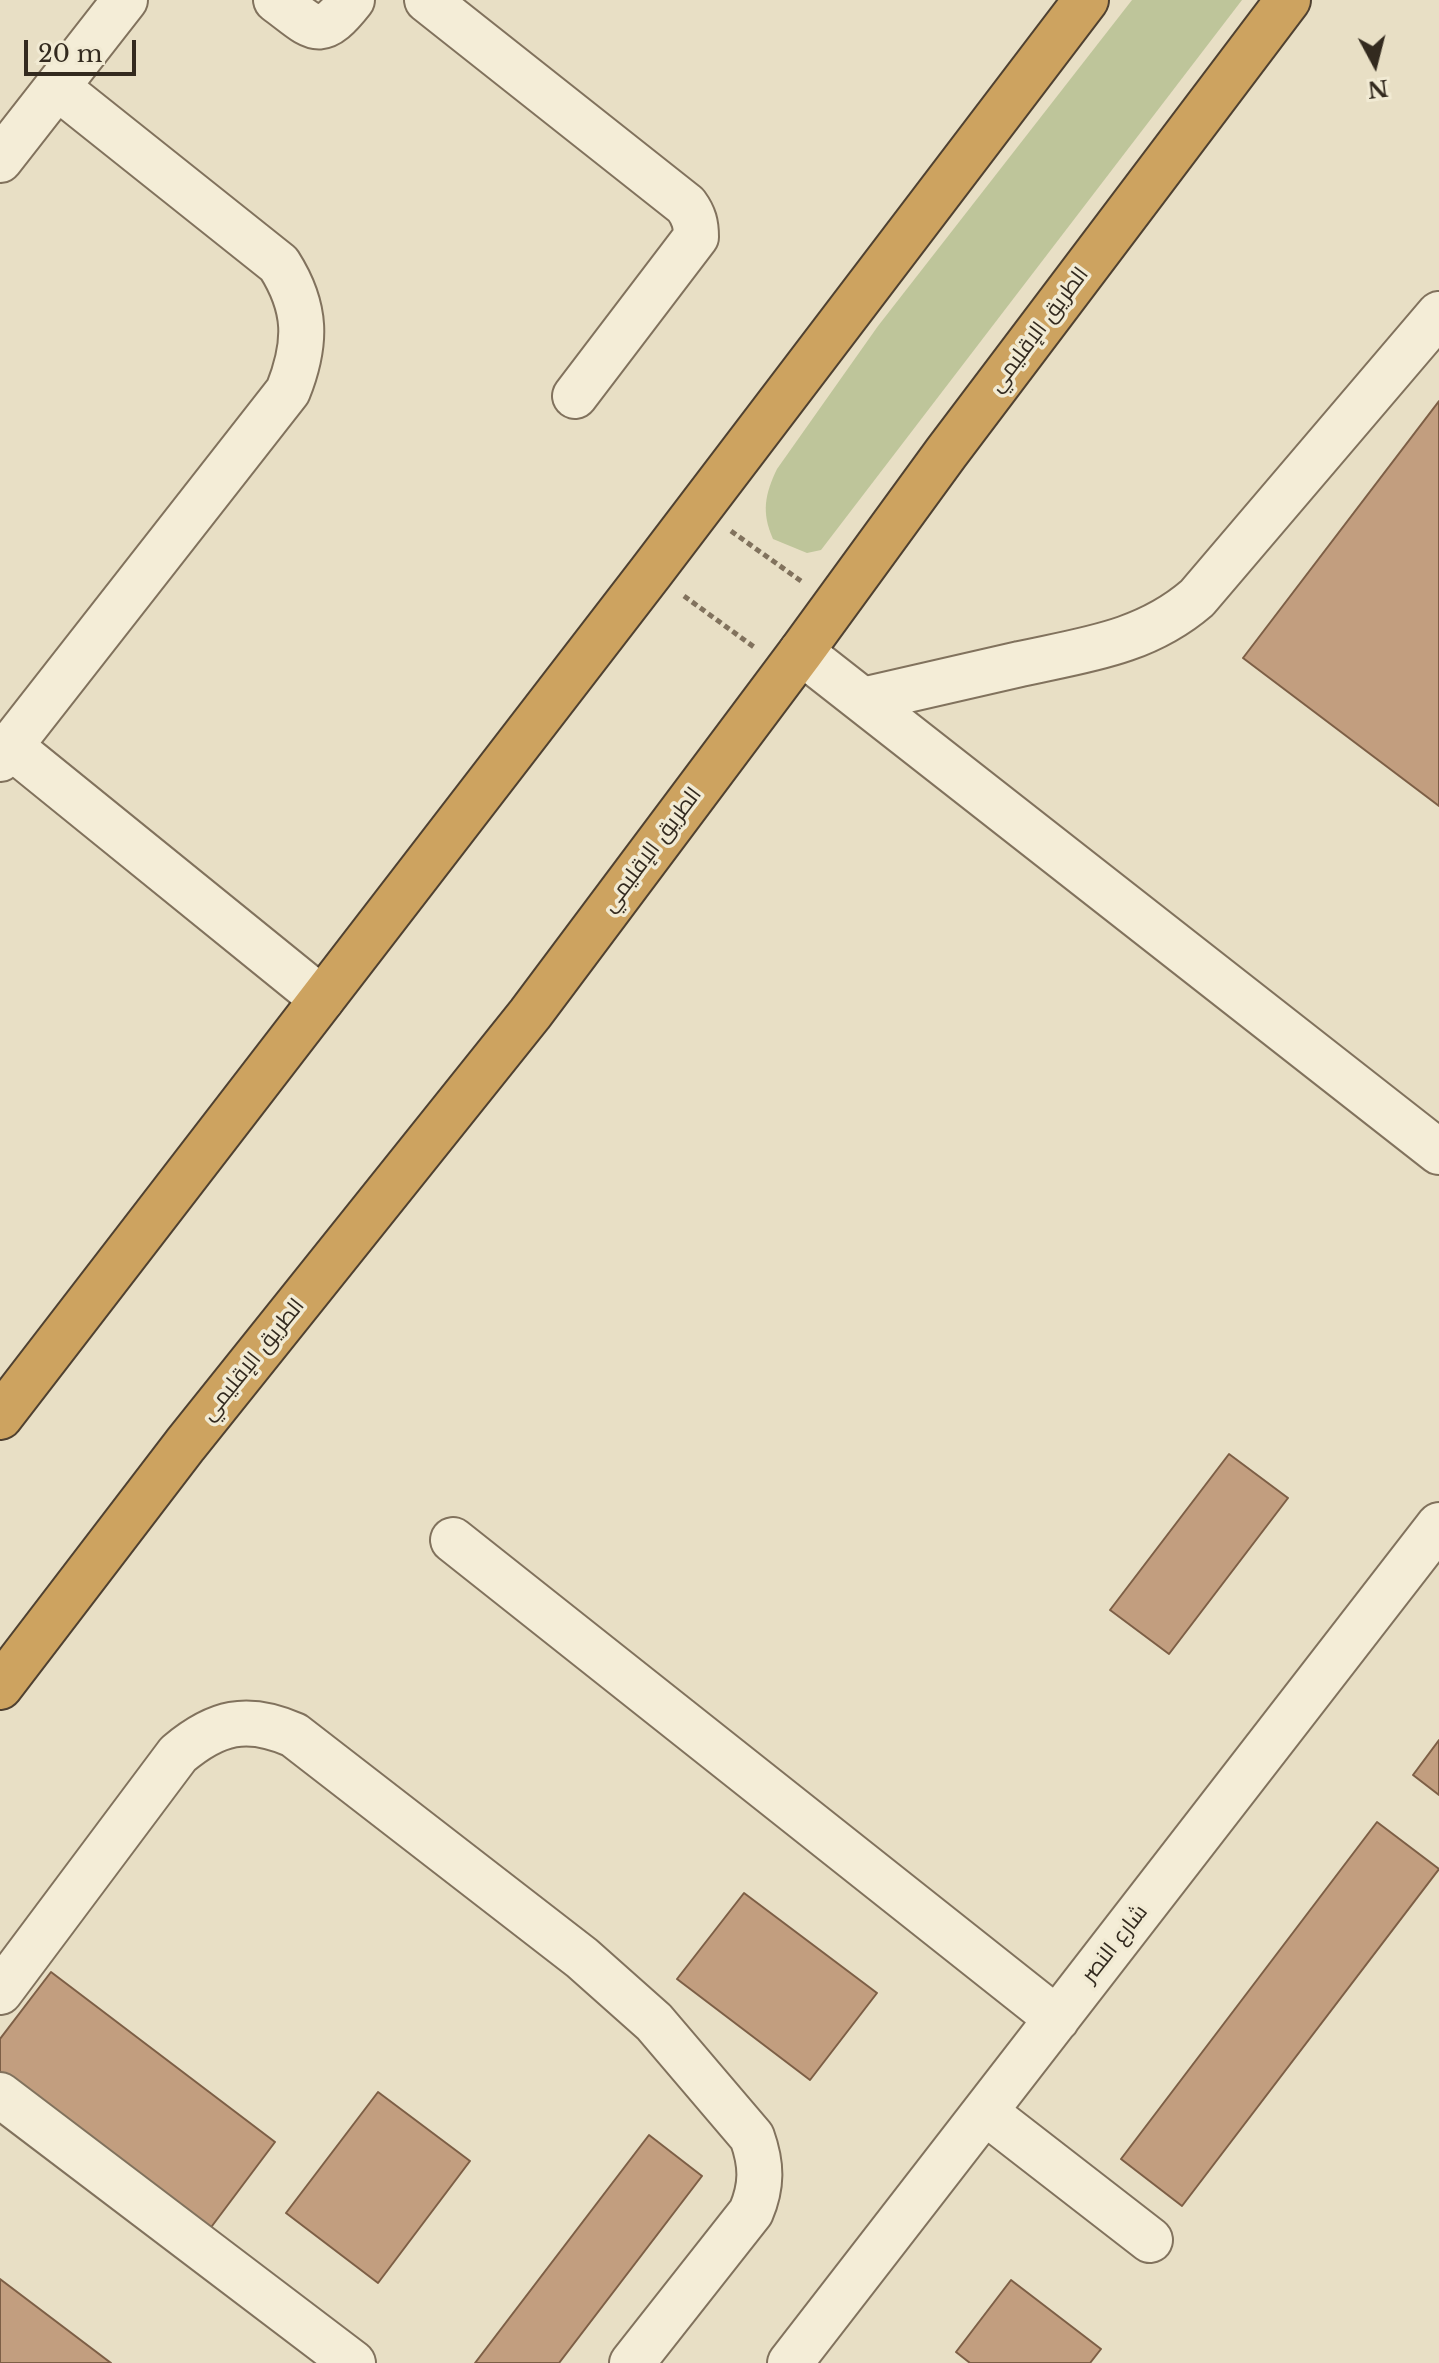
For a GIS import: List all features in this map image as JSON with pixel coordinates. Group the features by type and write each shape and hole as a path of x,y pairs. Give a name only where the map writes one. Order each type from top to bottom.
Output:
{"highway":[{"path":"0,1417 651,572 1086,0"},
{"name":"الطريق الإقليمي","path":"0,1687 185,1445 530,1014 955,440 1288,0"}],"street":[{"path":"0,160 125,0"},
{"path":"276,0 314,27 325,27 335,21 352,0"},
{"path":"427,0 686,205 693,214 696,237 575,396"},
{"path":"57,87 279,264 298,301 302,341 298,367 288,391 5,752 322,999"},
{"path":"863,700 1113,643 1138,636 1180,613 1197,598 1439,314"},
{"path":"794,661 863,700 1439,1152"},
{"name":"شارع النصر","path":"790,2363 1439,1525"},
{"path":"453,1540 1057,2019"},
{"path":"0,1992 178,1754 215,1728 236,1723 258,1723 294,1735 582,1958 644,2013 752,2137 761,2174 759,2193 751,2212 632,2363"},
{"path":"0,2095 353,2363"},
{"path":"985,2112 1150,2240"}],"path":[{"path":"700,508 834,605"},
{"path":"651,572 794,661"}],"green space":[{"path":"1132,0 1242,0 821,550 807,553 773,539 766,503 777,469 878,326"}],"building":[{"path":"1439,401 1439,806 1243,658"},
{"path":"1229,1454 1288,1498 1169,1654 1110,1610"},
{"path":"1439,1740 1439,1795 1413,1775"},
{"path":"1377,1822 1439,1869 1182,2206 1121,2159"},
{"path":"744,1893 877,1993 810,2080 677,1979"},
{"path":"51,1972 275,2142 209,2230 0,2072 0,2039"},
{"path":"378,2092 470,2161 378,2283 286,2213"},
{"path":"649,2135 702,2176 559,2363 475,2363"},
{"path":"0,2279 111,2363 0,2363"},
{"path":"1011,2280 1101,2349 1090,2363 970,2363 956,2352"}]}
